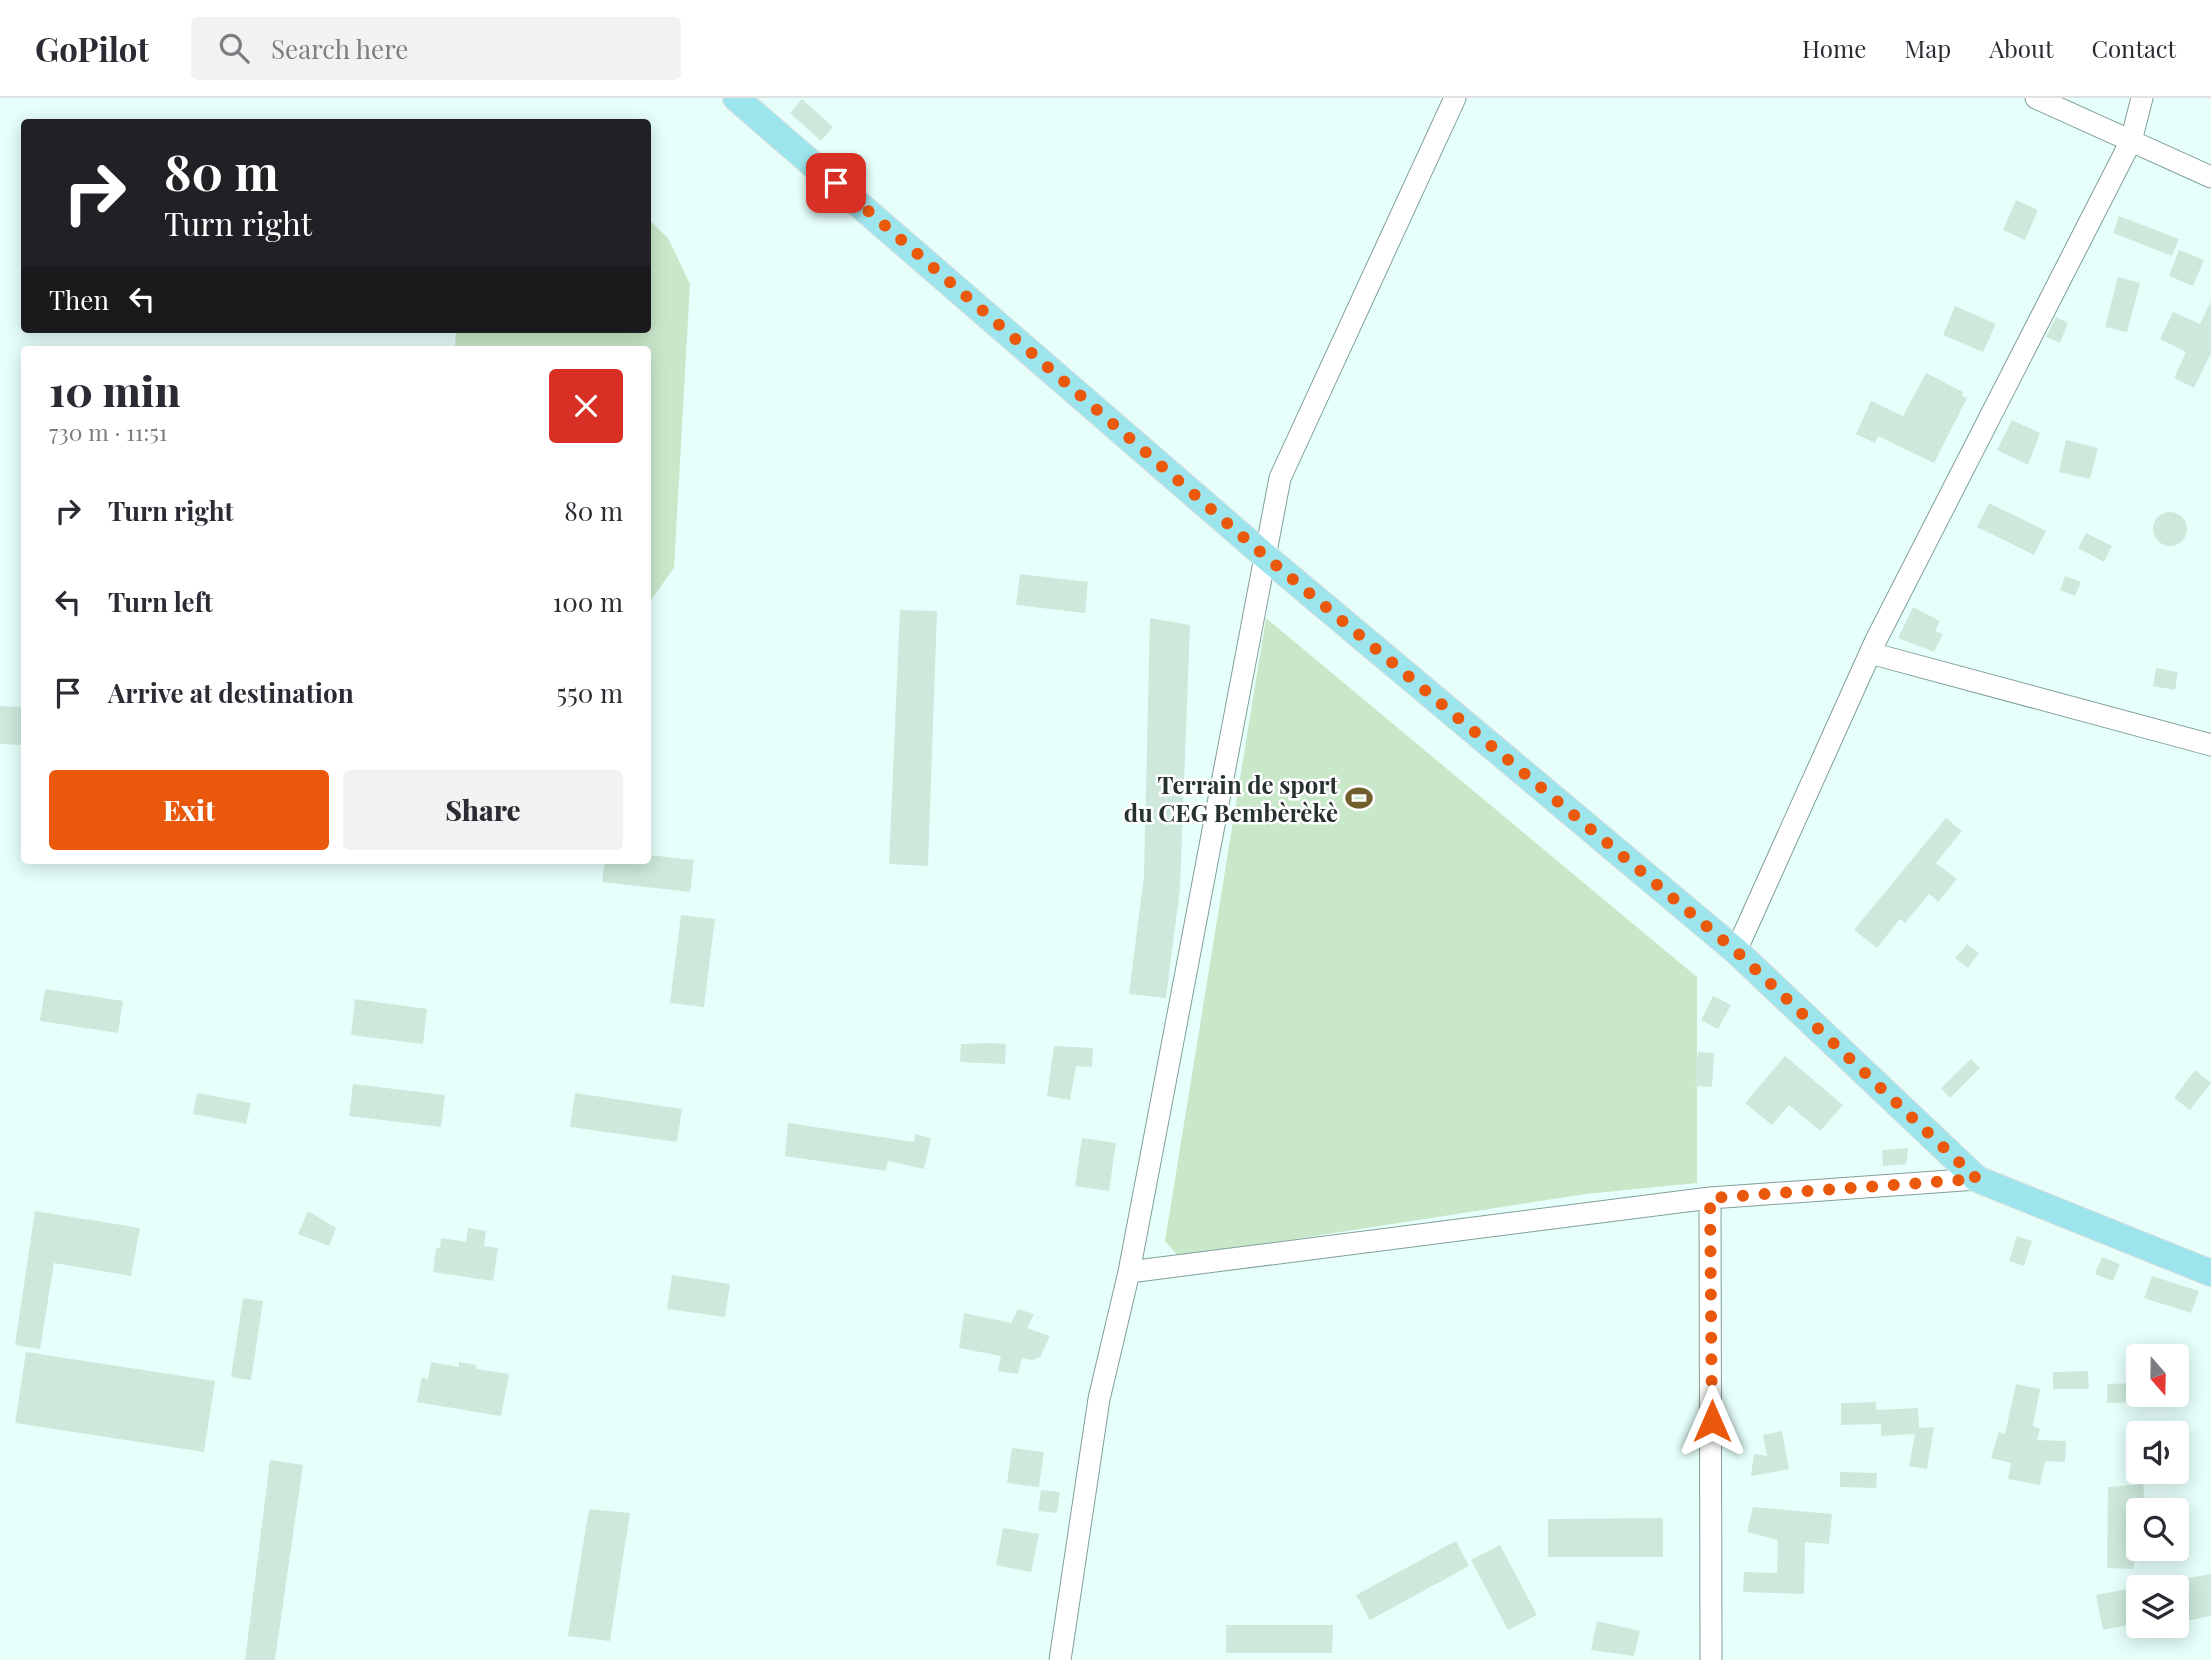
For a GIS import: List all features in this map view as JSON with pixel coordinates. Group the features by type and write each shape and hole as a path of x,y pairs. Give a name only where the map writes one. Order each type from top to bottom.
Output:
{"main road":[{"path":"736,98 1265,556 1736,951 1977,1179 2211,1273"}],"street":[{"path":"1060,1660 1099,1399 1129,1272 1280,478 1455,98"},
{"path":"2036,98 2211,177"},
{"path":"1736,951 1870,653 2132,141 2142,98"},
{"path":"1870,653 2211,745"},
{"path":"1129,1272 1710,1198 1977,1179"},
{"path":"1710,1198 1712,1660"}],"green space":[{"path":"651,222 668,238 690,284 674,568 651,600 651,346 455,346 456,333 651,333"},
{"name":"Terrain de sport du CEG Bembèrèkè","path":"1266,618 1697,977 1697,1183 1586,1194 1179,1257 1165,1241"}],"building":[{"path":"802,99 833,127 821,141 790,113"},
{"path":"2016,200 2038,210 2025,240 2003,230"},
{"path":"2119,216 2179,239 2172,256 2113,233"},
{"path":"2179,250 2204,260 2193,286 2169,276"},
{"path":"2118,277 2140,283 2127,332 2105,327"},
{"path":"2211,301 2211,353 2194,388 2174,378 2186,352 2160,339 2173,312 2200,324"},
{"path":"1955,306 1996,324 1983,352 1943,335"},
{"path":"2056,317 2068,323 2060,343 2046,337"},
{"path":"1926,373 1963,392 1962,396 1967,398 1934,463 1878,436 1875,443 1856,434 1871,401 1903,416"},
{"path":"2012,420 2040,433 2028,465 1997,450"},
{"path":"2066,440 2098,448 2090,479 2059,472"},
{"path":"1989,503 2046,531 2034,555 1977,527"},
{"path":"2170,512 2182,517 2187,529 2182,541 2170,546 2158,541 2153,529 2158,517"},
{"path":"2086,533 2112,546 2104,562 2078,548"},
{"path":"1020,574 1088,582 1085,613 1016,605"},
{"path":"2065,576 2081,582 2075,596 2060,590"},
{"path":"1913,607 1940,621 1935,631 1943,634 1934,652 1898,638"},
{"path":"900,610 937,611 928,866 889,864"},
{"path":"1150,618 1190,625 1180,889 1166,998 1129,994 1144,876"},
{"path":"2156,668 2178,672 2175,690 2153,686"},
{"path":"0,706 21,707 21,745 0,744"},
{"path":"1946,818 1962,831 1936,863 1957,879 1938,902 1929,894 1905,923 1900,919 1877,948 1854,930"},
{"path":"651,855 694,860 690,892 602,882 605,864 651,864"},
{"path":"681,915 715,919 704,1007 670,1003"},
{"path":"1967,944 1979,953 1968,968 1955,958"},
{"path":"45,989 123,1001 118,1033 40,1021"},
{"path":"1713,996 1731,1005 1718,1029 1701,1020"},
{"path":"355,999 427,1009 423,1044 351,1035"},
{"path":"961,1044 1006,1044 1005,1064 960,1062"},
{"path":"1054,1046 1093,1048 1092,1067 1076,1066 1070,1100 1047,1096"},
{"path":"1698,1052 1714,1053 1712,1087 1695,1086"},
{"path":"1785,1056 1843,1105 1820,1131 1789,1105 1772,1125 1745,1103"},
{"path":"1971,1059 1980,1068 1950,1098 1941,1088"},
{"path":"2195,1070 2211,1083 2190,1110 2174,1098"},
{"path":"353,1084 445,1095 441,1127 349,1116"},
{"path":"197,1093 251,1103 246,1124 193,1114"},
{"path":"575,1093 682,1109 677,1142 570,1127"},
{"path":"788,1123 914,1142 915,1134 931,1138 924,1169 888,1161 886,1171 785,1156"},
{"path":"1082,1138 1116,1143 1109,1191 1075,1186"},
{"path":"1908,1148 1906,1164 1883,1166 1882,1150"},
{"path":"35,1211 140,1228 131,1276 54,1263 40,1349 15,1345"},
{"path":"308,1211 336,1228 329,1246 298,1234"},
{"path":"468,1228 486,1231 484,1246 498,1248 493,1281 433,1272 436,1248 440,1248 441,1238 466,1242"},
{"path":"2017,1236 2032,1241 2024,1266 2009,1261"},
{"path":"2102,1257 2120,1264 2113,1281 2095,1274"},
{"path":"672,1275 730,1284 725,1317 667,1309"},
{"path":"2152,1276 2199,1291 2191,1313 2144,1298"},
{"path":"243,1298 263,1301 251,1380 231,1377"},
{"path":"1018,1309 1034,1314 1027,1328 1050,1336 1040,1357 1032,1360 1022,1358 1018,1374 998,1371 1001,1356 959,1348 964,1313 1011,1323"},
{"path":"26,1352 215,1381 204,1452 15,1423"},
{"path":"431,1362 459,1367 459,1362 477,1365 476,1369 509,1374 501,1416 417,1402 422,1377 428,1379"},
{"path":"2088,1371 2089,1389 2053,1389 2053,1372"},
{"path":"2126,1383 2126,1402 2107,1403 2107,1384"},
{"path":"2016,1384 2040,1389 2033,1426 2040,1429 2037,1440 2066,1441 2065,1462 2045,1461 2040,1485 2008,1479 2011,1463 1991,1458 1999,1432 2005,1434"},
{"path":"1876,1402 1876,1410 1918,1408 1919,1428 1934,1427 1927,1469 1909,1466 1915,1434 1881,1436 1881,1424 1841,1425 1841,1403"},
{"path":"1782,1431 1789,1469 1751,1476 1754,1454 1767,1456 1763,1435"},
{"path":"1012,1448 1044,1452 1039,1487 1007,1483"},
{"path":"270,1460 303,1465 275,1660 245,1660"},
{"path":"1840,1472 1877,1473 1876,1488 1840,1487"},
{"path":"2143,1484 2144,1498 2126,1498 2126,1561 2134,1561 2134,1569 2107,1568 2108,1487"},
{"path":"1041,1490 1060,1492 1057,1513 1038,1511"},
{"path":"1753,1507 1832,1514 1829,1544 1805,1542 1804,1594 1743,1592 1744,1572 1777,1573 1778,1540 1747,1532"},
{"path":"589,1509 630,1513 610,1641 568,1636"},
{"path":"1663,1518 1663,1557 1548,1557 1548,1519"},
{"path":"1003,1528 1039,1534 1031,1572 996,1565"},
{"path":"1456,1541 1469,1566 1370,1620 1356,1595"},
{"path":"1500,1545 1537,1615 1508,1630 1471,1560"},
{"path":"2211,1574 2211,1616 2189,1621 2189,1578"},
{"path":"2126,1589 2126,1625 2103,1630 2096,1595"},
{"path":"1597,1621 1640,1631 1634,1656 1591,1650"},
{"path":"1226,1625 1333,1625 1332,1653 1226,1653"}],"place":[{"name":"Terrain de sport du CEG Bembèrèkè","path":"1359,798"}],"route":[{"path":"836,183 1265,556 1736,951 1977,1179 1710,1198 1712,1421"}]}
